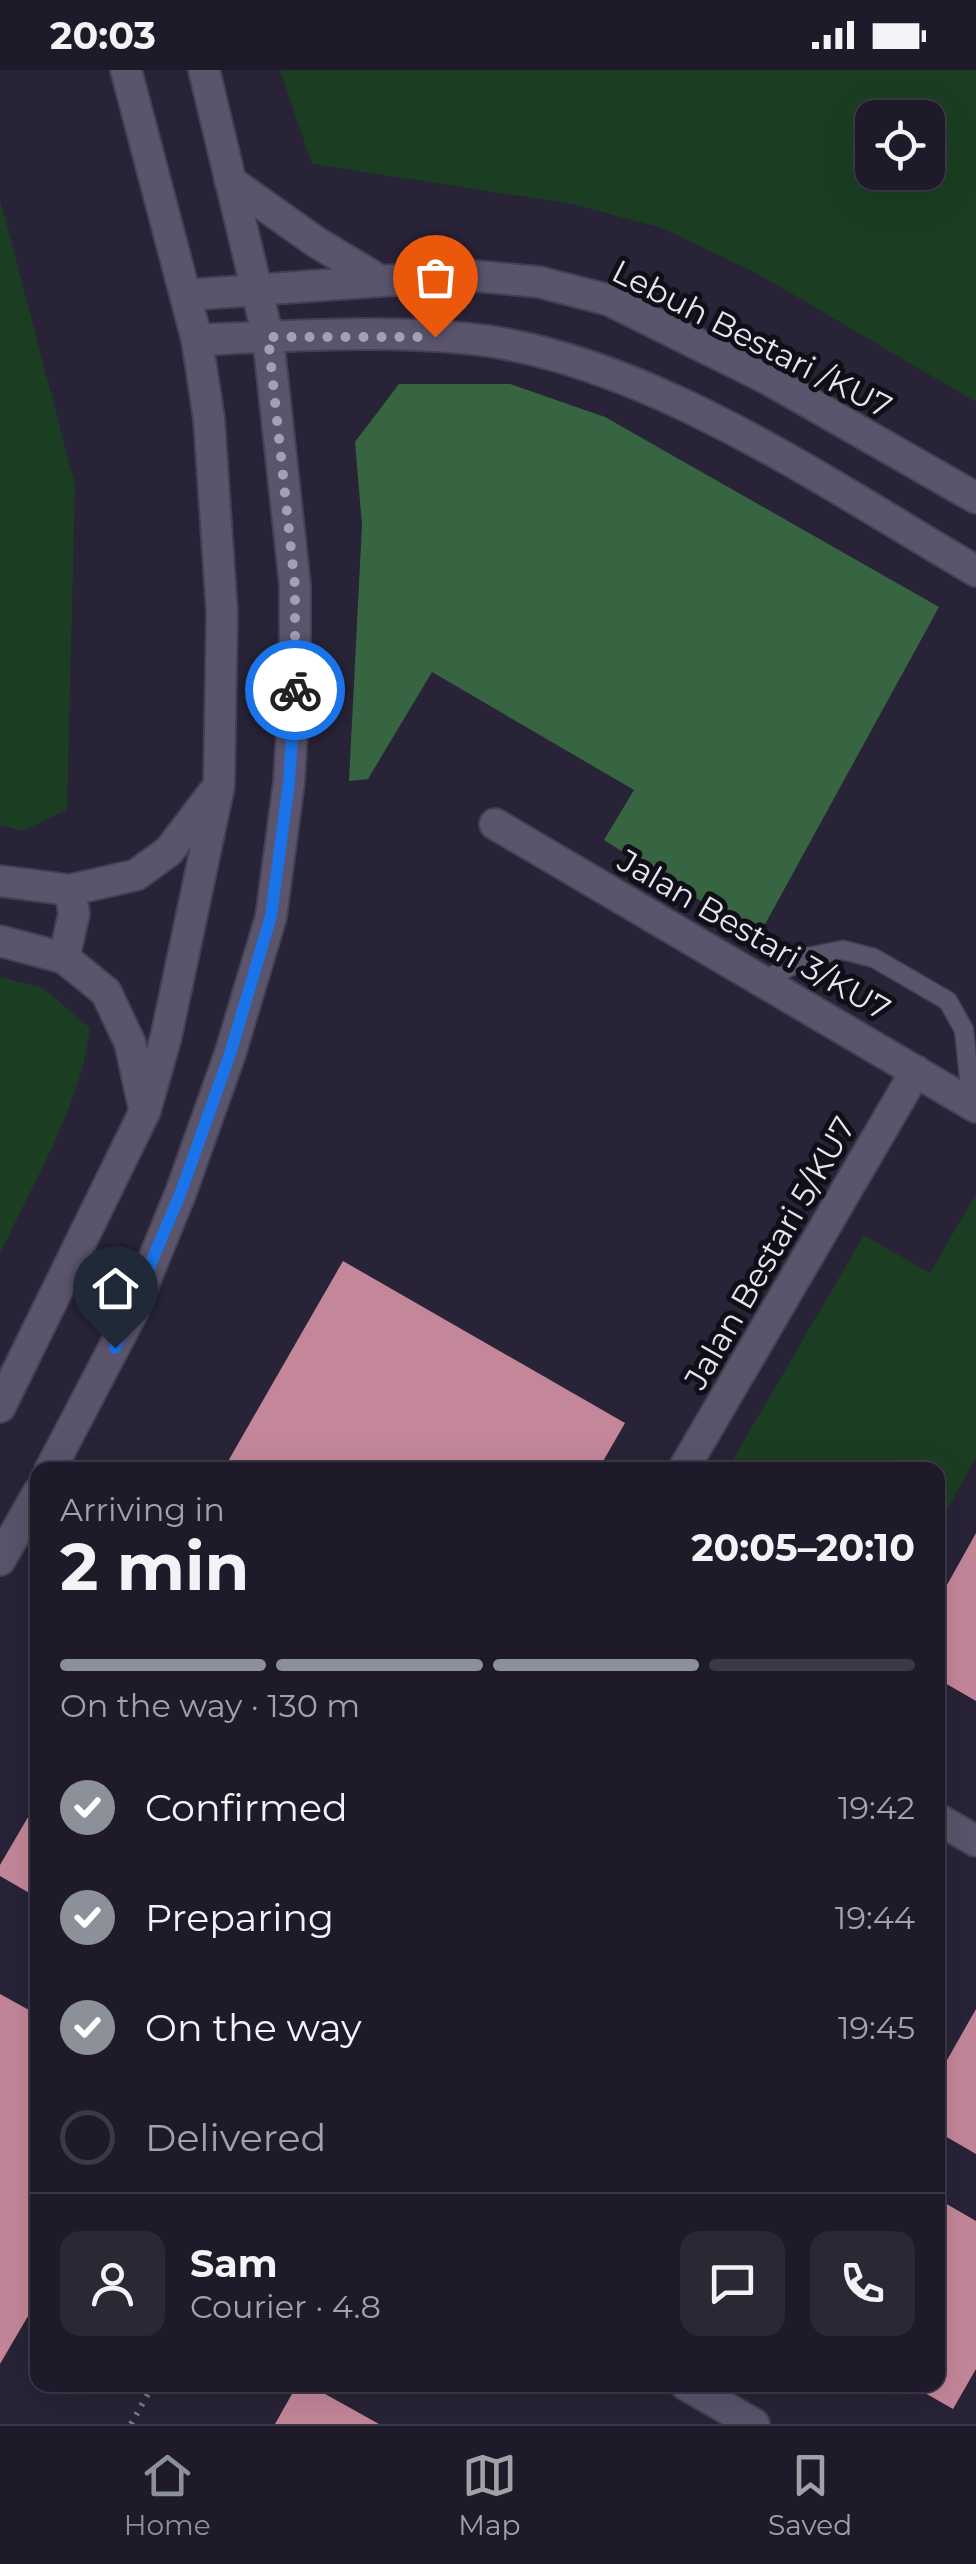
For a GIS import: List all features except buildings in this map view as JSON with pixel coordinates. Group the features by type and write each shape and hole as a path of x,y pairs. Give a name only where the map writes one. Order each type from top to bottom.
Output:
{"street":[{"path":"0,1407 145,1111 166,1037 219,786 222,613 209,419 197,340 126,70"},
{"path":"54,1462 131,1315 230,1054 271,916 289,782 295,586 268,337 204,70"},
{"path":"230,181 379,280"},
{"name":"Lebuh Bestari /KU7","path":"186,296 466,274 539,282 608,300 768,379 976,498"},
{"path":"197,340 464,338 537,351 601,369 744,435 976,571"},
{"path":"0,882 70,890 136,875 169,851 219,786"},
{"name":"Jalan Bestari 3/KU7","path":"495,824 974,1106"},
{"path":"64,958 74,914 70,890"},
{"path":"0,940 64,958 106,992 130,1043 145,1111"},
{"name":"Jalan Bestari 5/KU7","path":"688,1462 916,1071"},
{"path":"0,1560 30,1507"},
{"path":"945,1822 976,1841"},
{"path":"698,2392 754,2424"}],"lane":[{"path":"763,981 808,957 842,950 874,958 948,1001 972,1054 974,1106"}],"path":[{"path":"130,2424 149,2392"}],"green space":[{"path":"280,70 976,70 976,402 758,274 662,228 572,204 312,164"},
{"path":"0,199 75,485 67,810 22,831 0,825"},
{"path":"399,384 510,384 605,417 939,607 758,937 604,840 634,790 432,672 368,779 349,781 362,525 355,442"},
{"path":"0,977 43,988 90,1028 85,1058 66,1116 0,1254"},
{"path":"976,1194 976,1458 945,1513 945,1462 732,1462 864,1235 930,1273"}],"way so far":[{"path":"295,690 295,586 268,337 435,337"}],"route":[{"path":"115,1348 181,1192 230,1054 271,916 289,782 295,690"}]}
